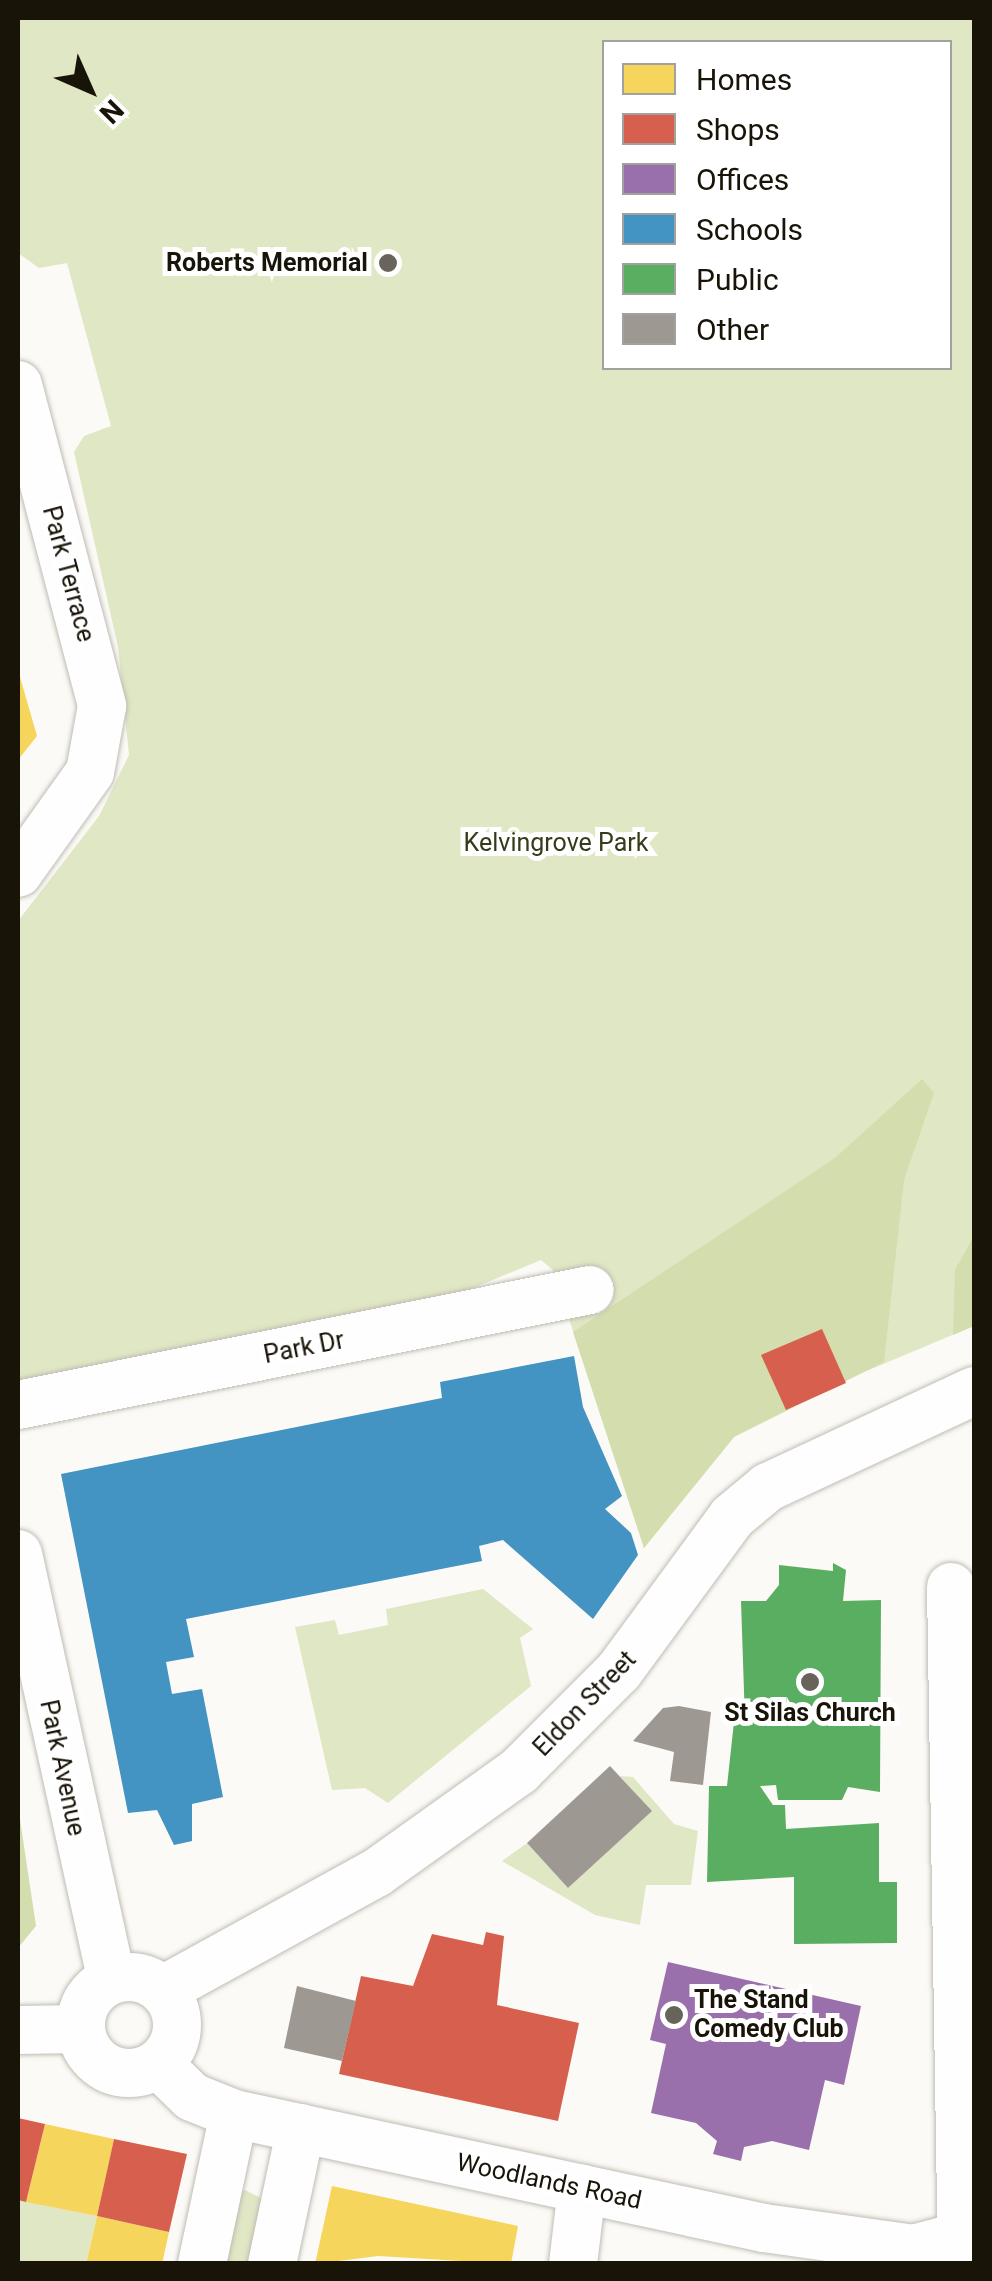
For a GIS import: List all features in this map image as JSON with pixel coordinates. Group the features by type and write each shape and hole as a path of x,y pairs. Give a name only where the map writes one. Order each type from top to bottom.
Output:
{"street":[{"name":"Park Terrace","path":"18,873 90,772 102,706 19,396"},
{"name":"Park Dr","path":"18,1404 590,1290"},
{"name":"Eldon Street","path":"162,1990 376,1874 519,1771 638,1649 716,1537 760,1494 974,1391"},
{"name":"Park Avenue","path":"18,1554 112,1980"},
{"path":"951,1587 964,2247"},
{"path":"139,1978 162,1990 178,2028 158,2064 109,2070 81,2028 88,1999 112,1980 139,1978"},
{"path":"18,2030 81,2028"},
{"name":"Woodlands Road","path":"158,2064 192,2097 234,2114 824,2240 964,2247"},
{"path":"202,2264 234,2114"},
{"path":"272,2264 301,2128"},
{"path":"573,2264 582,2189"}],"green space":[{"name":"Kelvingrove Park","path":"18,18 974,18 974,1326 783,1406 734,1437 644,1548 553,1270 541,1260 459,1294 18,1384 18,921 99,816 129,755 118,647 74,452 84,436 111,426 67,263 39,268 18,253"},
{"path":"922,1079 934,1093 904,1180 884,1362 734,1437 644,1548 573,1332 835,1158"},
{"path":"974,1236 974,1326 953,1335 955,1270"},
{"path":"483,1589 533,1629 520,1638 531,1686 388,1803 365,1788 332,1790 295,1627 335,1620 339,1635 388,1625 386,1609"},
{"path":"620,1776 633,1777 674,1824 698,1831 691,1885 646,1885 640,1925 595,1915 502,1861 527,1843 568,1888 651,1811"},
{"path":"18,1806 36,1926 18,1948"},
{"path":"245,2190 265,2200 257,2263 216,2264 236,2194"},
{"path":"18,2200 97,2216 86,2263 18,2263"}],"building: Homes":[{"path":"18,670 37,736 18,760"},
{"path":"45,2124 114,2139 97,2216 26,2202"},
{"path":"332,2186 518,2226 511,2264 378,2256 315,2264"},
{"path":"97,2216 169,2232 162,2264 86,2264"}],"building: Shops":[{"path":"822,1329 846,1383 786,1410 761,1355"},
{"path":"486,1932 504,1936 497,2005 579,2023 558,2121 339,2074 361,1976 413,1986 432,1934 483,1945"},
{"path":"18,2118 45,2124 26,2202 18,2200"},
{"path":"114,2139 187,2154 169,2232 97,2216"}],"building: Offices":[{"path":"668,1962 861,2006 844,2085 825,2080 809,2150 772,2141 744,2147 741,2161 713,2154 717,2141 696,2123 651,2113 666,2044 650,2040"}],"building: Schools":[{"path":"574,1356 583,1407 622,1496 605,1509 631,1533 638,1555 593,1619 503,1540 479,1546 482,1561 186,1619 194,1657 166,1662 172,1694 202,1689 223,1797 192,1804 192,1841 174,1845 157,1810 128,1813 61,1474 442,1398 440,1382"}],"building: Public":[{"name":"St Silas Church","path":"833,1563 846,1570 843,1601 881,1600 880,1792 848,1787 842,1800 778,1800 776,1785 760,1786 773,1805 785,1805 786,1829 879,1823 879,1882 897,1882 897,1943 794,1944 794,1877 707,1882 709,1786 727,1786 734,1722 745,1722 741,1601 766,1601 779,1585 779,1565 833,1571"}],"building: Other":[{"path":"679,1706 711,1712 703,1785 670,1781 674,1752 633,1741 663,1708"},
{"path":"610,1766 652,1811 568,1888 527,1843"},
{"path":"297,1986 356,2001 342,2061 284,2048"}],"place":[{"name":"Roberts Memorial","path":"388,263"},
{"name":"St Silas Church","path":"810,1682"},
{"name":"The Stand Comedy Club","path":"674,2015"}]}
